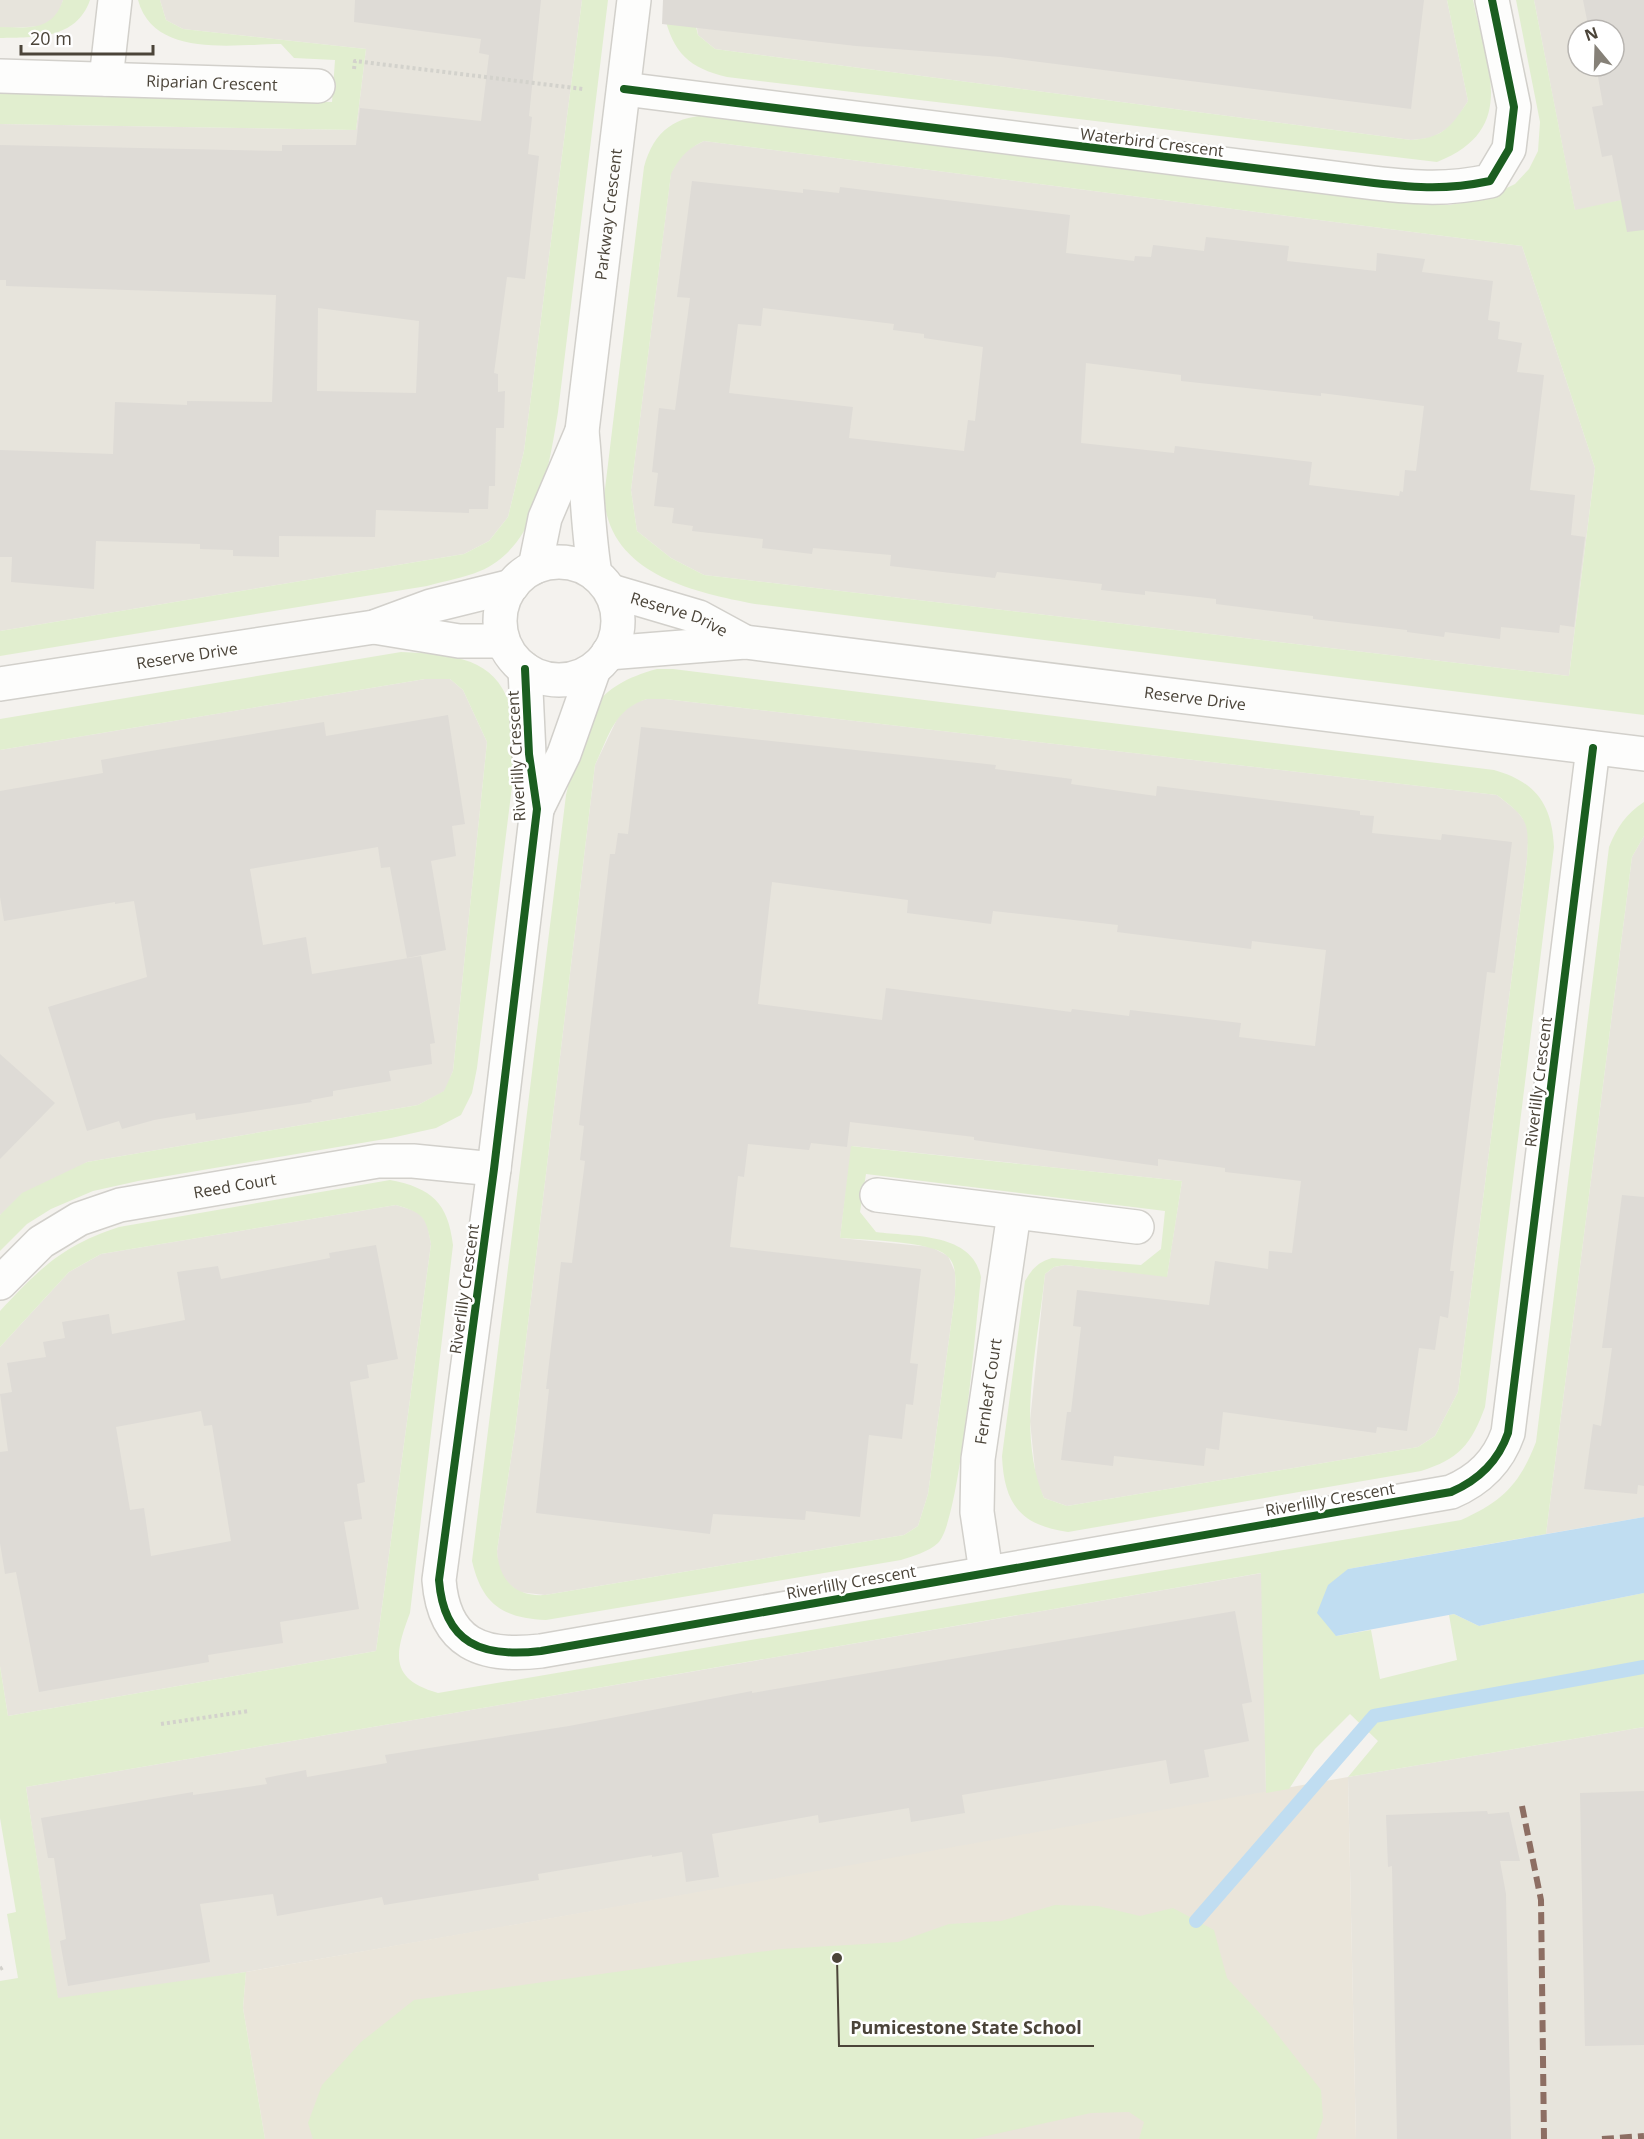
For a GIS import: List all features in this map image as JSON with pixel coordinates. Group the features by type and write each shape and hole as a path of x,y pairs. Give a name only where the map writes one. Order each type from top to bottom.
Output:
{"street":[{"path":"106,79 115,0"},
{"name":"Parkway Crescent","path":"603,583 587,521 587,486 582,430 634,0"},
{"name":"Waterbird Crescent","path":"623,92 1408,187 1459,188 1490,181 1509,149 1514,106 1492,0"},
{"name":"Riparian Crescent","path":"0,76 318,86"},
{"name":"Parkway Crescent","path":"523,577 582,430"},
{"path":"565,562 581,566 603,583 619,623 616,638 601,661 577,677 559,680 541,677 525,669 512,657 503,641 500,622 503,603 523,577 565,562"},
{"name":"Reserve Drive","path":"0,684 374,627 523,577"},
{"name":"Reserve Drive","path":"603,583 699,617 745,642"},
{"name":"Reserve Drive","path":"374,627 459,641 503,641"},
{"name":"Reserve Drive","path":"601,661 745,642 1644,754"},
{"name":"Riverlilly Crescent","path":"537,808 564,753 601,661"},
{"name":"Riverlilly Crescent","path":"525,669 529,754 537,808 494,1169 439,1580 441,1603 452,1626 469,1644 495,1653 541,1651 1451,1492 1470,1484 1501,1452 1508,1433 1593,748"},
{"name":"Reed Court","path":"0,1283 41,1242 79,1219 120,1205 378,1161 413,1161 494,1169"},
{"path":"877,1195 1137,1227"},
{"name":"Fernleaf Court","path":"986,1572 977,1512 978,1459 1014,1213"}],"path":[{"path":"318,86 353,84 355,61 623,92"},
{"path":"161,1724 249,1711"},
{"path":"0,1969 5,1966"}],"shaded area":[{"path":"0,0 63,0 59,14 44,26 9,28 0,27"},
{"path":"160,0 582,0 524,451 508,517 489,541 464,554 0,631 0,124 356,130 366,49 183,29 166,20"},
{"path":"693,0 1447,0 1468,101 1452,126 1431,138 1411,140 715,49 698,35"},
{"path":"1534,0 1644,0 1644,195 1575,211"},
{"path":"704,141 1522,246 1595,468 1569,676 704,575 671,558 637,531 631,490 671,173 679,159 690,148"},
{"path":"425,679 450,679 463,690 487,742 453,1071 445,1091 418,1105 87,1162 0,1215 0,750"},
{"path":"647,699 665,699 1497,795 1517,811 1529,827 1527,859 1458,1392 1435,1436 1418,1447 1067,1506 1044,1498 1036,1480 1030,1421 1045,1274 1054,1267 1065,1265 1167,1276 1182,1181 852,1146 840,1238 931,1247 948,1256 955,1272 955,1295 928,1494 918,1526 904,1535 545,1595 519,1592 505,1581 498,1568 497,1551 515,1432 595,765 619,715 630,704"},
{"path":"1644,836 1644,1517 1546,1534 1632,857"},
{"path":"396,1205 418,1212 427,1223 431,1244 376,1651 8,1716 0,1666 0,1347 69,1272 101,1254"},
{"path":"1262,1573 1266,1793 246,1972 58,2002 26,1787"},
{"path":"1644,1727 1644,2139 1356,2139 1348,1777"},
{"path":"1348,1777 1356,2139 265,2139 243,2008 246,1972"}],"green space":[{"path":"63,0 90,0 84,13 75,23 65,29 40,36 0,38 0,27 21,28 39,26 46,22 59,10"},
{"path":"138,0 160,0 166,20 183,29 366,49 356,130 0,124 0,92 332,102 335,60 294,58 281,44 220,46 178,40 161,32 147,19"},
{"path":"582,0 608,0 558,412 545,480 528,524 515,544 500,559 480,571 427,586 0,656 0,631 464,554 489,541 508,517 524,451"},
{"path":"1447,0 1473,0 1485,49 1491,94 1488,114 1479,133 1463,149 1437,162 727,77 702,69 685,57 672,39 664,14 693,14 698,35 715,49 1411,140 1431,137 1445,130 1468,101"},
{"path":"1516,0 1534,0 1575,210 1644,195 1644,715 755,604 706,593 658,575 638,562 621,545 609,523 604,497 644,167 654,143 668,127 678,122 688,118 714,115 1449,205 1484,199 1515,184 1529,169 1538,151 1540,122","holes":["704,141 1522,246 1595,468 1569,676 704,575 671,558 637,531 631,490 671,174 684,154"]},
{"path":"401,652 447,656 481,667 505,692 513,712 518,738 477,1068 472,1093 461,1115 436,1128 391,1138 138,1181 93,1191 51,1209 27,1224 0,1251 0,1215 22,1193 87,1162 418,1105 444,1091 453,1071 487,742 463,690 450,679 425,679 0,750 0,719"},
{"path":"657,669 673,669 1494,770 1509,775 1531,788 1539,797 1550,819 1554,847 1485,1407 1469,1441 1462,1449 1445,1461 1421,1471 1068,1532 1038,1524 1027,1518 1011,1499 1003,1473 1002,1456 1025,1281 1036,1266 1052,1258 1141,1265 1161,1249 1165,1211 866,1174 860,1212 876,1232 923,1237 954,1244 975,1262 981,1277 960,1461 954,1498 946,1527 938,1543 925,1551 901,1560 546,1620 517,1616 496,1606 482,1588 472,1561 566,795 576,750 589,715 599,700 613,688 632,677","holes":["647,699 665,699 1497,795 1515,810 1527,828 1527,859 1458,1392 1435,1436 1418,1447 1067,1506 1044,1498 1036,1473 1031,1445 1030,1417 1034,1358 1045,1274 1054,1267 1065,1265 1167,1277 1182,1181 851,1146 840,1238 896,1242 938,1250 950,1259 954,1268 955,1295 928,1494 918,1526 904,1535 545,1595 525,1593 510,1585 501,1570 497,1551 515,1432 595,765 614,725 627,709"]},
{"path":"1644,802 1644,836 1632,857 1546,1534 1348,1569 1336,1636 1371,1630 1380,1679 1457,1660 1449,1615 1454,1614 1479,1626 1644,1593 1644,1727 1348,1777 1378,1741 1350,1714 1315,1749 1289,1789 1266,1793 1261,1573 26,1787 58,1998 246,1972 243,2008 265,2139 0,2139 0,1981 18,1978 7,1914 16,1912 0,1818 0,1666 8,1716 376,1651 431,1244 422,1217 418,1213 396,1205 101,1254 69,1272 0,1347 0,1311 53,1260 82,1242 119,1227 390,1180 417,1188 435,1200 447,1218 453,1245 410,1613 399,1652 403,1672 410,1680 438,1693 1461,1520 1488,1506 1508,1490 1523,1470 1536,1442 1609,847 1623,822"},
{"path":"1055,1905 1098,1906 1140,1916 1173,1908 1214,1930 1227,1978 1266,2020 1321,2090 1323,2118 1316,2139 1139,2139 1144,2122 1129,2112 1091,2113 973,2139 313,2139 308,2123 322,2085 361,2042 414,2000 781,1949 898,1942 949,1924 1001,1921"}],"water":[{"path":"1644,1517 1644,1593 1479,1626 1454,1614 1336,1636 1317,1613 1328,1585 1348,1569"}],"building":[{"path":"355,0 541,0 529,116 532,117 528,154 539,156 525,279 507,277 494,373 498,374 498,392 505,391 504,428 496,428 495,486 489,486 488,509 469,509 469,513 376,510 375,537 279,536 279,557 233,556 233,550 200,549 200,544 96,541 94,589 11,582 12,557 0,557 0,450 113,454 115,402 187,405 187,401 272,402 276,295 6,286 6,280 0,280 0,145 282,151 282,145 356,145 360,108 481,121 489,55 479,53 481,39 354,22","holes":["318,308 419,321 416,393 317,391"]},
{"path":"663,0 1424,0 1411,109 1001,57 856,46 662,24"},
{"path":"1583,0 1644,0 1644,230 1627,232 1612,155 1602,157 1592,107 1603,105 1598,78 1626,78 1626,18 1587,18"},
{"path":"692,181 803,193 803,189 839,193 840,187 1070,215 1066,253 1134,261 1135,256 1151,257 1153,245 1204,251 1206,237 1289,246 1287,261 1376,271 1377,253 1425,259 1422,272 1493,281 1488,320 1500,322 1498,339 1522,343 1517,372 1544,375 1530,490 1575,495 1571,535 1585,537 1574,627 1560,625 1559,633 1501,627 1500,639 1445,632 1444,637 1407,632 1407,630 1313,619 1313,616 1216,604 1216,599 1145,591 1145,595 1101,590 1102,584 997,572 995,578 890,566 891,555 813,548 812,554 762,548 763,539 692,531 693,526 672,523 674,508 654,506 658,473 652,472 659,408 675,410 690,298 677,297","holes":["763,308 894,324 893,330 924,334 924,338 983,347 975,421 968,420 964,451 849,438 853,407 729,393 738,324 761,326","1086,363 1181,375 1181,381 1321,396 1321,393 1424,406 1416,471 1405,470 1403,492 1400,491 1399,496 1309,485 1312,462 1175,446 1174,453 1081,443"]},
{"path":"448,715 465,824 452,826 456,856 431,861 446,950 407,958 390,867 381,868 378,847 250,869 263,945 306,937 312,974 421,956 435,1043 430,1044 432,1064 389,1071 391,1081 333,1091 333,1096 311,1100 312,1102 196,1120 195,1113 154,1120 122,1129 119,1121 87,1131 48,1007 147,977 134,901 115,904 115,902 4,921 0,897 0,791 103,773 101,760 145,752 324,722 326,736"},
{"path":"641,727 996,765 995,769 1072,779 1071,784 1156,796 1157,786 1360,811 1360,815 1374,816 1372,833 1441,840 1442,834 1512,842 1495,973 1487,972 1450,1271 1454,1271 1448,1318 1440,1316 1435,1350 1419,1348 1407,1431 1377,1427 1376,1433 1223,1412 1219,1450 1206,1448 1204,1466 1114,1456 1113,1466 1061,1460 1067,1412 1071,1412 1081,1327 1073,1326 1077,1290 1209,1305 1215,1261 1268,1269 1269,1251 1292,1253 1301,1181 1225,1172 1225,1168 1158,1159 1158,1166 974,1140 974,1137 850,1122 847,1147 811,1143 809,1150 748,1144 744,1177 738,1176 730,1247 921,1269 910,1363 918,1364 913,1405 906,1404 902,1439 869,1435 860,1517 806,1511 805,1520 713,1514 710,1534 536,1513 549,1389 546,1389 561,1262 572,1263 585,1161 580,1160 584,1126 579,1125 610,854 615,854 618,833 628,834","holes":["772,882 908,900 907,913 991,924 993,911 1118,925 1117,932 1251,949 1252,941 1326,950 1315,1046 1239,1037 1241,1023 1130,1010 1129,1016 1072,1009 1071,1012 886,988 882,1020 758,1004"]},
{"path":"0,1054 55,1103 0,1159"},
{"path":"1622,1195 1644,1197 1644,1486 1638,1485 1637,1494 1584,1489 1593,1424 1601,1426 1612,1348 1602,1348"},
{"path":"376,1245 398,1359 367,1365 369,1378 350,1382 365,1482 357,1484 362,1519 344,1522 359,1609 280,1622 283,1643 208,1655 209,1662 39,1692 16,1572 5,1574 0,1543 0,1452 8,1451 0,1394 12,1392 7,1363 46,1357 43,1342 65,1338 62,1322 109,1314 112,1334 185,1320 177,1272 218,1266 221,1279 330,1258 329,1253","holes":["201,1411 204,1426 212,1425 231,1541 151,1556 144,1508 130,1510 116,1427"]},
{"path":"1235,1611 1252,1702 1242,1704 1249,1741 1204,1750 1209,1777 1170,1784 1166,1760 962,1795 965,1813 911,1822 909,1808 819,1823 818,1815 712,1834 719,1877 686,1882 682,1852 538,1874 539,1880 384,1905 382,1897 277,1916 273,1894 200,1904 210,1962 68,1986 60,1941 66,1939 54,1858 48,1858 41,1818 193,1792 193,1795 267,1784 265,1778 306,1770 307,1777 387,1763 385,1755 569,1726 752,1691 752,1693"},
{"path":"1644,1791 1644,2045 1585,2046 1580,1793"},
{"path":"1487,1811 1488,1814 1509,1812 1520,1861 1500,1861 1506,1894 1511,2139 1397,2139 1392,1866 1388,1867 1386,1815"}],"waterway":[{"path":"1196,1921 1374,1716 1644,1667"}],"marked path":[{"path":"1522,1806 1541,1900 1544,2139"},
{"path":"1602,2139 1644,2136"}],"cycle path":[{"path":"624,89 1374,183 1419,187 1460,186 1490,181 1509,149 1514,107 1492,0"},
{"path":"525,669 529,754 537,809 494,1169 439,1580 442,1602 449,1619 458,1632 470,1642 501,1652 541,1651 1451,1492 1479,1476 1499,1453 1508,1433 1593,748"}],"place":[{"name":"Pumicestone State School","path":"837,1958"}]}
